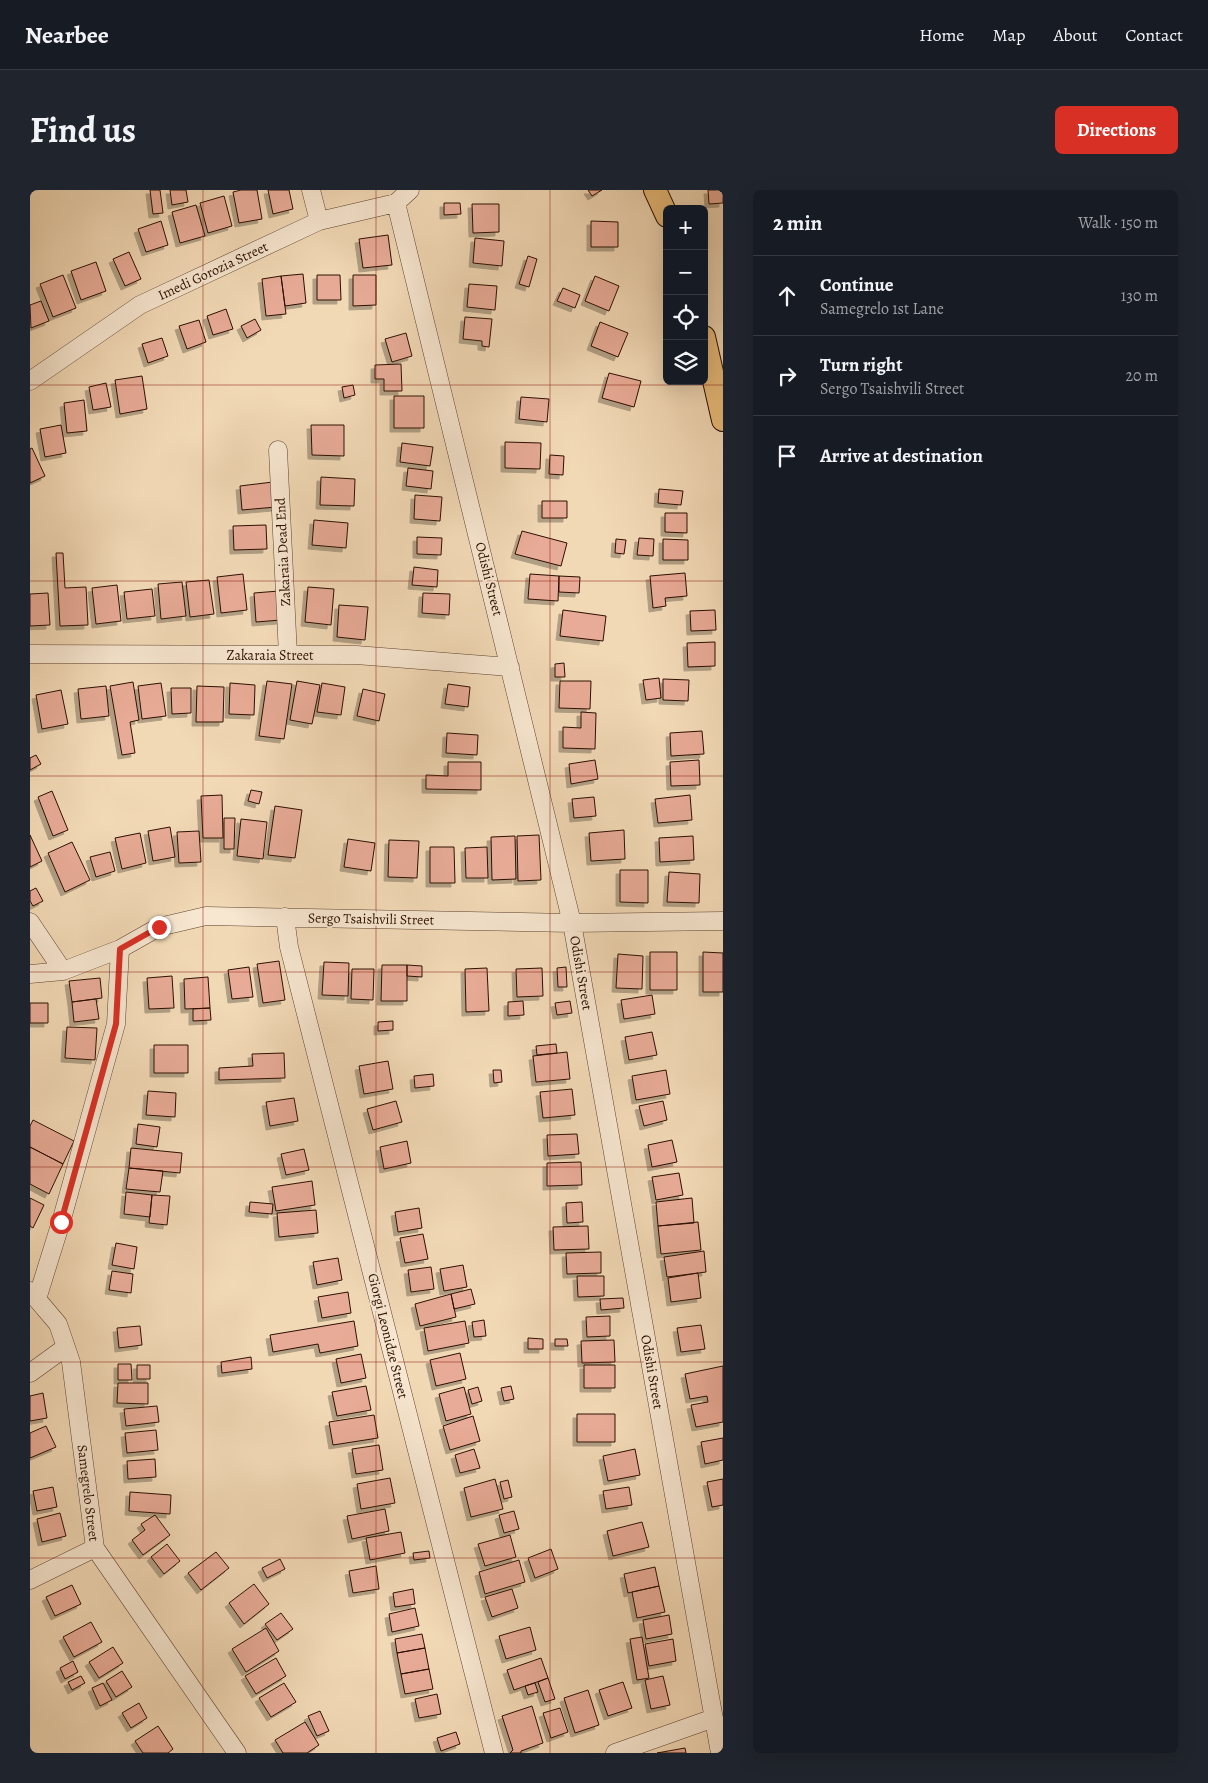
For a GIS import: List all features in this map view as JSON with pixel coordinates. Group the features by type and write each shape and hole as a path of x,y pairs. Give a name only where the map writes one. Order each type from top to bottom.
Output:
{"main road":[{"path":"655,190 663,207"},
{"path":"705,340 723,420"}],"street":[{"path":"311,190 319,222"},
{"name":"Imedi Gorozia Street","path":"30,381 140,305 319,222 396,202 410,190"},
{"name":"Odishi Street","path":"396,202 572,923 720,1753"},
{"name":"Zakaraia Dead End","path":"278,450 288,655"},
{"name":"Zakaraia Street","path":"30,654 356,655 510,667"},
{"name":"Sergo Tsaishvili Street","path":"30,974 63,971 120,949 159,927 206,916 572,923 723,920"},
{"name":"Giorgi Leonidze Street","path":"285,917 289,947 494,1753"},
{"path":"30,922 63,971"},
{"path":"33,1295 61,1222 116,1024 120,949"},
{"name":"Samegrelo Street","path":"33,1295 58,1324 71,1362 95,1548 237,1753"},
{"path":"30,1374 66,1347"},
{"path":"30,1580 95,1548"},
{"path":"615,1753 714,1718"}],"building":[{"path":"150,190 160,190 163,213 153,214"},
{"path":"170,190 186,190 188,202 172,205"},
{"path":"257,190 262,219 239,223 233,192"},
{"path":"268,190 289,190 293,209 273,214"},
{"path":"588,190 602,190 592,196"},
{"path":"708,190 723,190 723,203 709,204"},
{"path":"224,196 232,226 208,233 200,203"},
{"path":"444,203 460,203 461,214 444,215"},
{"path":"472,204 499,204 499,232 473,233"},
{"path":"196,205 205,236 180,243 172,212"},
{"path":"161,221 168,245 146,252 138,229"},
{"path":"591,221 618,222 618,247 591,247"},
{"path":"388,235 392,265 363,268 359,239"},
{"path":"475,238 504,241 502,266 473,263"},
{"path":"129,252 141,279 125,286 113,259"},
{"path":"528,256 537,259 529,287 519,284"},
{"path":"96,262 106,291 81,300 71,271"},
{"path":"303,274 306,303 285,306 281,276"},
{"path":"63,275 76,308 53,317 40,284"},
{"path":"317,275 340,275 341,300 317,300"},
{"path":"353,275 376,275 376,305 353,306"},
{"path":"281,276 286,314 266,316 262,279"},
{"path":"595,276 619,286 609,311 585,301"},
{"path":"469,284 497,286 495,310 467,307"},
{"path":"563,288 580,295 575,308 557,301"},
{"path":"41,301 49,321 31,328 30,305"},
{"path":"226,309 233,329 213,335 207,316"},
{"path":"465,317 492,319 489,347 482,346 482,341 463,339"},
{"path":"255,319 261,330 247,338 241,326"},
{"path":"199,320 206,342 187,349 179,326"},
{"path":"600,322 628,333 618,357 591,346"},
{"path":"406,333 412,356 392,362 385,339"},
{"path":"162,338 168,356 148,363 142,344"},
{"path":"401,364 402,391 384,391 384,379 375,379 375,365"},
{"path":"609,373 641,381 634,407 602,398"},
{"path":"142,376 147,409 120,414 115,380"},
{"path":"106,383 111,407 93,410 89,387"},
{"path":"353,385 355,395 344,398 342,387"},
{"path":"394,396 424,396 424,428 394,428"},
{"path":"521,397 549,399 547,422 519,419"},
{"path":"84,400 87,431 67,433 64,403"},
{"path":"61,425 66,453 45,457 40,429"},
{"path":"311,425 344,425 344,456 312,455"},
{"path":"505,442 541,443 540,469 505,468"},
{"path":"402,443 433,447 430,466 400,462"},
{"path":"32,448 45,476 30,483 30,449"},
{"path":"550,455 564,456 563,475 549,474"},
{"path":"408,468 433,471 431,489 406,486"},
{"path":"321,477 355,479 354,506 320,505"},
{"path":"273,482 276,507 242,510 240,486"},
{"path":"659,489 683,491 681,505 658,503"},
{"path":"415,495 442,497 440,521 414,519"},
{"path":"542,501 567,501 567,518 542,518"},
{"path":"665,513 687,513 687,533 665,532"},
{"path":"314,520 348,523 346,548 312,545"},
{"path":"266,525 267,549 234,550 233,526"},
{"path":"522,531 567,543 561,566 515,554"},
{"path":"417,537 442,538 441,555 417,554"},
{"path":"639,538 654,539 653,556 637,555"},
{"path":"616,539 626,540 624,554 615,553"},
{"path":"663,539 688,540 688,560 663,560"},
{"path":"56,553 63,553 65,588 86,587 88,625 60,626"},
{"path":"414,567 438,570 437,587 412,585"},
{"path":"685,573 687,596 665,598 666,606 653,608 650,576"},
{"path":"243,574 247,610 221,613 217,577"},
{"path":"530,574 559,576 558,601 528,599"},
{"path":"559,576 580,577 579,593 559,592"},
{"path":"209,580 214,614 190,617 186,582"},
{"path":"182,582 186,616 161,619 158,584"},
{"path":"117,585 121,621 96,624 92,588"},
{"path":"308,587 334,589 331,625 305,622"},
{"path":"152,589 155,616 127,619 124,592"},
{"path":"279,591 281,620 256,622 254,593"},
{"path":"48,593 50,625 30,626 30,594"},
{"path":"423,593 450,594 449,615 422,613"},
{"path":"339,605 368,607 365,640 337,637"},
{"path":"563,610 606,616 603,641 560,636"},
{"path":"715,610 716,630 691,631 690,611"},
{"path":"715,642 715,666 688,667 687,643"},
{"path":"564,663 565,677 555,677 555,664"},
{"path":"659,678 661,698 646,700 643,680"},
{"path":"663,679 689,680 688,701 663,700"},
{"path":"267,681 292,684 284,739 259,736"},
{"path":"297,681 320,685 312,724 290,720"},
{"path":"560,681 591,681 590,709 559,708"},
{"path":"133,682 139,720 130,722 135,753 122,755 110,686"},
{"path":"161,683 166,716 142,719 138,686"},
{"path":"230,683 255,685 254,715 229,714"},
{"path":"322,683 345,687 341,715 317,712"},
{"path":"448,684 470,687 468,707 445,704"},
{"path":"106,686 109,716 81,719 78,689"},
{"path":"197,686 224,687 223,722 196,722"},
{"path":"171,688 191,688 191,713 172,714"},
{"path":"363,689 385,694 379,721 357,716"},
{"path":"61,690 68,724 42,729 36,695"},
{"path":"581,712 596,713 595,749 563,748 563,727 581,728"},
{"path":"702,731 704,754 671,756 670,733"},
{"path":"447,733 478,735 477,755 446,753"},
{"path":"36,755 41,764 30,770 30,758"},
{"path":"595,760 598,779 571,784 569,764"},
{"path":"699,760 700,785 671,786 670,762"},
{"path":"448,762 481,762 481,790 426,789 426,775 448,776"},
{"path":"251,790 262,792 259,804 248,801"},
{"path":"52,791 68,830 53,836 38,797"},
{"path":"222,795 223,838 203,838 201,796"},
{"path":"690,795 692,820 658,823 655,799"},
{"path":"594,797 596,816 574,818 572,799"},
{"path":"275,806 302,810 295,858 268,855"},
{"path":"224,818 235,818 234,849 224,849"},
{"path":"241,819 267,822 263,859 237,856"},
{"path":"170,827 175,857 153,861 148,831"},
{"path":"624,830 625,859 591,861 589,833"},
{"path":"199,831 201,862 179,863 177,832"},
{"path":"140,833 146,863 122,869 115,838"},
{"path":"30,835 42,861 30,867"},
{"path":"539,835 541,880 518,881 517,836"},
{"path":"515,836 516,879 492,880 491,837"},
{"path":"693,836 694,860 660,862 659,838"},
{"path":"348,839 375,843 371,871 344,867"},
{"path":"389,840 419,841 417,878 388,877"},
{"path":"72,842 90,880 65,892 48,853"},
{"path":"430,847 454,847 455,883 430,883"},
{"path":"487,847 488,878 466,878 465,848"},
{"path":"110,852 115,871 96,877 90,857"},
{"path":"620,870 648,870 648,903 620,902"},
{"path":"669,872 700,874 699,903 667,902"},
{"path":"36,888 43,901 33,906 30,901 30,891"},
{"path":"650,952 677,952 677,990 650,990"},
{"path":"703,952 723,953 723,992 703,992"},
{"path":"618,954 643,956 642,989 616,988"},
{"path":"279,961 285,1000 263,1003 257,964"},
{"path":"324,962 349,963 348,996 322,995"},
{"path":"382,965 407,965 407,1001 381,1001"},
{"path":"407,965 422,966 422,977 407,976"},
{"path":"249,967 253,997 232,999 228,970"},
{"path":"566,967 567,987 558,987 557,968"},
{"path":"487,968 489,1011 466,1012 465,969"},
{"path":"542,968 543,996 517,997 516,969"},
{"path":"352,969 374,969 373,1000 351,999"},
{"path":"172,976 174,1008 149,1009 147,978"},
{"path":"208,977 210,1008 185,1009 184,979"},
{"path":"100,978 102,998 72,1002 69,981"},
{"path":"652,995 655,1014 624,1019 621,1000"},
{"path":"96,999 99,1019 74,1022 72,1002"},
{"path":"523,1001 524,1015 508,1016 508,1002"},
{"path":"570,1001 572,1013 557,1015 555,1003"},
{"path":"30,1003 48,1003 48,1023 30,1023"},
{"path":"210,1008 211,1020 193,1021 193,1009"},
{"path":"393,1021 393,1030 378,1031 378,1022"},
{"path":"67,1027 97,1028 95,1060 65,1058"},
{"path":"652,1032 657,1055 629,1060 625,1037"},
{"path":"556,1044 557,1053 537,1055 536,1046"},
{"path":"154,1045 188,1045 188,1073 154,1073"},
{"path":"567,1052 570,1079 536,1082 533,1056"},
{"path":"284,1053 285,1078 219,1080 219,1068 253,1066 252,1054"},
{"path":"388,1061 393,1089 364,1094 359,1066"},
{"path":"493,1070 501,1070 502,1082 494,1083"},
{"path":"666,1070 670,1094 636,1100 632,1076"},
{"path":"433,1074 434,1086 415,1088 414,1076"},
{"path":"572,1089 575,1115 543,1118 540,1092"},
{"path":"148,1091 176,1093 175,1117 146,1115"},
{"path":"294,1098 298,1121 270,1126 266,1102"},
{"path":"396,1101 402,1122 373,1130 367,1109"},
{"path":"663,1101 667,1120 644,1126 639,1106"},
{"path":"33,1120 74,1141 63,1164 30,1147 30,1126"},
{"path":"138,1124 160,1127 157,1147 136,1144"},
{"path":"577,1134 579,1154 548,1156 547,1135"},
{"path":"672,1140 677,1162 652,1167 648,1145"},
{"path":"407,1141 411,1163 384,1169 380,1147"},
{"path":"30,1147 63,1164 49,1194 30,1184"},
{"path":"131,1148 182,1153 180,1173 129,1168"},
{"path":"304,1149 309,1170 286,1175 281,1154"},
{"path":"581,1162 582,1185 547,1186 547,1163"},
{"path":"129,1168 163,1171 160,1192 126,1189"},
{"path":"679,1173 683,1195 656,1200 652,1177"},
{"path":"312,1181 315,1205 276,1211 272,1187"},
{"path":"126,1192 152,1195 150,1217 124,1214"},
{"path":"152,1195 170,1196 167,1225 149,1223"},
{"path":"30,1198 44,1205 33,1228 30,1226"},
{"path":"692,1198 694,1223 658,1226 656,1202"},
{"path":"250,1202 273,1204 272,1214 249,1212"},
{"path":"582,1202 583,1222 567,1223 566,1203"},
{"path":"419,1208 422,1228 398,1232 395,1212"},
{"path":"316,1210 318,1233 279,1237 277,1213"},
{"path":"698,1222 701,1250 661,1254 658,1226"},
{"path":"588,1226 589,1249 554,1250 553,1227"},
{"path":"423,1234 428,1259 405,1263 400,1238"},
{"path":"116,1243 137,1247 134,1269 112,1265"},
{"path":"704,1251 706,1272 667,1277 664,1257"},
{"path":"601,1252 601,1273 567,1274 566,1253"},
{"path":"338,1258 342,1280 317,1285 313,1262"},
{"path":"463,1265 467,1287 444,1291 440,1269"},
{"path":"431,1267 434,1289 411,1292 408,1270"},
{"path":"112,1271 133,1274 131,1293 109,1290"},
{"path":"698,1273 701,1298 671,1302 668,1278"},
{"path":"577,1276 604,1276 604,1296 578,1297"},
{"path":"471,1289 475,1304 454,1309 451,1294"},
{"path":"348,1292 351,1313 322,1318 318,1297"},
{"path":"451,1294 456,1317 420,1326 415,1304"},
{"path":"623,1298 624,1308 601,1310 600,1299"},
{"path":"610,1316 610,1336 587,1337 586,1317"},
{"path":"484,1320 486,1336 474,1337 472,1322"},
{"path":"354,1321 358,1346 320,1353 318,1344 273,1352 270,1335"},
{"path":"465,1321 469,1343 428,1351 424,1328"},
{"path":"701,1325 705,1349 681,1352 677,1328"},
{"path":"140,1326 142,1345 119,1348 117,1328"},
{"path":"528,1338 543,1339 543,1349 528,1349"},
{"path":"555,1339 567,1339 568,1346 555,1346"},
{"path":"614,1340 615,1362 582,1363 581,1341"},
{"path":"460,1353 466,1379 436,1386 430,1360"},
{"path":"361,1354 366,1378 341,1383 336,1359"},
{"path":"251,1357 252,1369 222,1373 221,1362"},
{"path":"118,1364 131,1364 132,1380 118,1380"},
{"path":"137,1365 150,1365 150,1379 137,1379"},
{"path":"584,1365 615,1365 615,1388 584,1388"},
{"path":"723,1366 723,1422 696,1427 691,1405 708,1402 707,1396 690,1399 685,1374"},
{"path":"118,1383 148,1383 148,1404 117,1403"},
{"path":"366,1386 371,1410 337,1416 332,1392"},
{"path":"511,1386 514,1399 504,1401 501,1388"},
{"path":"464,1387 471,1414 446,1421 439,1394"},
{"path":"478,1387 482,1401 472,1404 468,1390"},
{"path":"43,1393 47,1418 30,1421 30,1396"},
{"path":"157,1406 159,1422 126,1426 124,1409"},
{"path":"577,1414 615,1414 615,1442 577,1442"},
{"path":"374,1415 378,1438 333,1445 329,1422"},
{"path":"473,1416 480,1441 450,1450 443,1426"},
{"path":"46,1426 56,1447 30,1458 30,1433"},
{"path":"156,1430 158,1450 127,1453 125,1433"},
{"path":"723,1438 723,1460 705,1464 701,1442"},
{"path":"379,1445 383,1470 356,1474 352,1449"},
{"path":"474,1449 480,1468 460,1473 455,1455"},
{"path":"635,1449 640,1475 608,1481 603,1456"},
{"path":"155,1459 156,1477 128,1479 127,1461"},
{"path":"390,1478 395,1503 361,1509 357,1484"},
{"path":"495,1479 503,1509 471,1517 464,1488"},
{"path":"723,1479 723,1505 712,1507 707,1482"},
{"path":"508,1480 512,1497 504,1499 500,1482"},
{"path":"53,1487 57,1507 37,1511 33,1491"},
{"path":"629,1487 632,1505 606,1509 603,1491"},
{"path":"130,1492 171,1495 170,1514 129,1511"},
{"path":"385,1509 389,1531 352,1539 347,1516"},
{"path":"514,1511 519,1529 504,1533 499,1515"},
{"path":"60,1513 66,1536 42,1542 37,1519"},
{"path":"155,1515 170,1535 143,1555 132,1540 145,1530 141,1524"},
{"path":"642,1522 649,1547 613,1556 607,1531"},
{"path":"401,1532 405,1553 370,1560 366,1538"},
{"path":"510,1535 516,1557 485,1566 478,1544"},
{"path":"167,1544 180,1561 164,1574 151,1557"},
{"path":"551,1549 558,1569 535,1578 528,1558"},
{"path":"429,1551 430,1558 414,1560 413,1553"},
{"path":"216,1552 229,1568 201,1590 188,1573"},
{"path":"280,1559 285,1569 267,1578 262,1568"},
{"path":"519,1560 525,1582 485,1594 479,1572"},
{"path":"376,1566 379,1589 353,1593 349,1571"},
{"path":"655,1567 659,1586 628,1593 624,1574"},
{"path":"254,1584 269,1604 244,1624 229,1603"},
{"path":"72,1585 81,1604 55,1616 46,1597"},
{"path":"659,1586 665,1612 637,1618 632,1592"},
{"path":"413,1589 415,1604 395,1607 393,1593"},
{"path":"512,1589 518,1608 492,1617 485,1597"},
{"path":"415,1608 419,1626 392,1632 389,1614"},
{"path":"281,1613 293,1629 277,1640 265,1624"},
{"path":"669,1615 672,1634 646,1639 643,1620"},
{"path":"91,1622 102,1642 74,1657 63,1637"},
{"path":"530,1627 536,1650 506,1659 499,1636"},
{"path":"266,1628 279,1651 246,1672 232,1649"},
{"path":"422,1634 425,1648 397,1653 395,1639"},
{"path":"642,1637 649,1678 637,1680 630,1639"},
{"path":"673,1639 676,1661 649,1666 645,1644"},
{"path":"113,1647 123,1663 99,1678 89,1662"},
{"path":"425,1648 429,1669 401,1674 397,1653"},
{"path":"276,1658 286,1676 256,1694 245,1676"},
{"path":"541,1658 548,1678 514,1690 507,1670"},
{"path":"73,1661 78,1672 65,1679 60,1668"},
{"path":"429,1669 433,1689 405,1694 401,1674"},
{"path":"122,1671 132,1687 116,1697 106,1681"},
{"path":"81,1676 85,1683 72,1690 68,1682"},
{"path":"663,1676 670,1705 651,1709 645,1680"},
{"path":"548,1678 555,1699 545,1702 538,1682"},
{"path":"623,1682 632,1708 608,1716 599,1690"},
{"path":"103,1683 112,1700 100,1706 92,1688"},
{"path":"284,1683 296,1702 271,1717 259,1698"},
{"path":"535,1683 538,1692 528,1695 525,1686"},
{"path":"588,1690 599,1725 575,1733 564,1698"},
{"path":"437,1694 441,1714 419,1718 415,1699"},
{"path":"139,1703 147,1718 131,1728 122,1713"},
{"path":"532,1706 543,1743 521,1751 521,1753 510,1753 513,1750 502,1716"},
{"path":"560,1708 568,1732 551,1738 543,1713"},
{"path":"320,1711 329,1731 317,1736 308,1716"},
{"path":"305,1722 319,1745 307,1753 283,1753 275,1740"},
{"path":"158,1726 173,1749 168,1753 143,1753 135,1741"},
{"path":"456,1732 460,1744 441,1751 437,1738"},
{"path":"685,1748 686,1753 657,1753"}],"route":[{"path":"61,1222 116,1024 120,949 159,927"}]}
